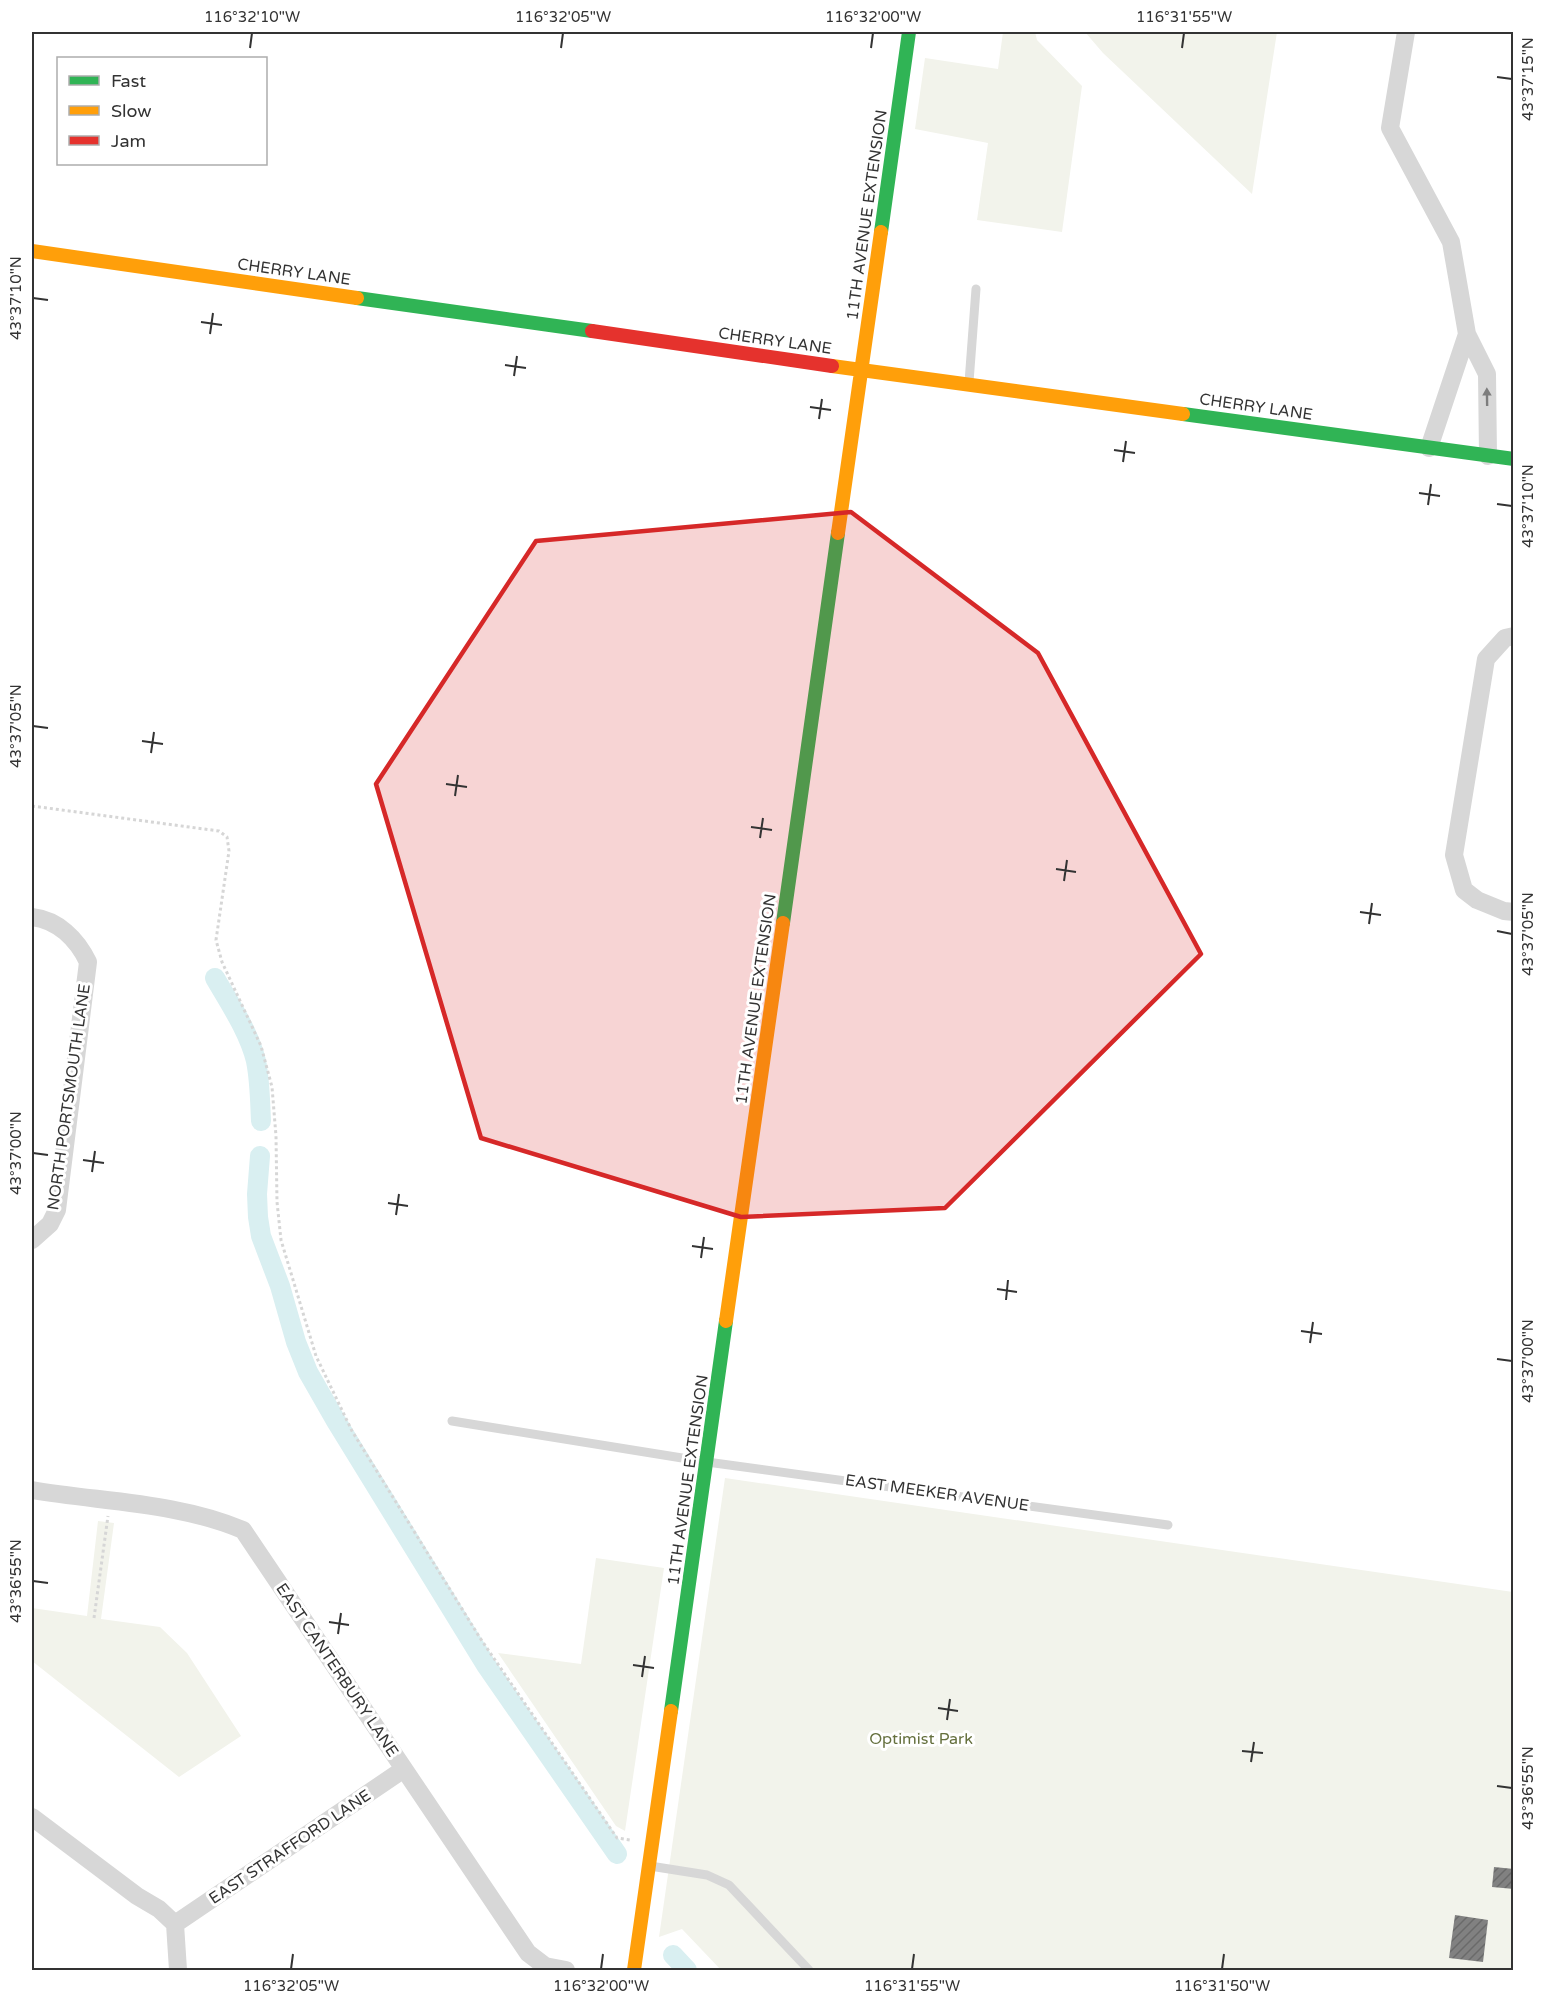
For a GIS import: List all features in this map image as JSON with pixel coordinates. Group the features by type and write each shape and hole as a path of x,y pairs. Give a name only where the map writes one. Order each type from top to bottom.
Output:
{"street":[{"name":"11TH AVENUE EXTENSION","path":"634,1971 909,32"},
{"path":"1406,32 1390,128 1451,242 1467,334 1487,374 1488,456"},
{"name":"CHERRY LANE","path":"32,251 968,385 1514,459"},
{"path":"1429,448 1467,334"},
{"path":"1514,636 1505,638 1486,659 1454,855 1464,890 1477,900 1504,911 1514,912"},
{"name":"NORTH PORTSMOUTH LANE","path":"32,916 61,928 80,946 88,962 57,1210 50,1224 32,1240"},
{"name":"EAST CANTERBURY LANE","path":"32,1490 155,1507 219,1520 243,1530 528,1953 545,1966 566,1971"},
{"name":"EAST STRAFFORD LANE","path":"175,1924 404,1769"},
{"path":"32,1817 137,1896 159,1909 175,1924 178,1971"}],"lane":[{"path":"968,385 976,290"},
{"name":"EAST MEEKER AVENUE","path":"452,1421 707,1462 1168,1525"},
{"path":"648,1865 707,1875 729,1885 809,1971"}],"path":[{"path":"32,806 219,831 227,837 230,851 216,940 222,962 261,1046 272,1087 281,1240 316,1356 352,1431 480,1638 617,1838 651,1843"},
{"path":"94,1618 110,1502"}],"highlighted area":[{"path":"851,512 1038,653 1201,954 945,1208 741,1217 481,1138 376,784 536,541"}],"green space":[{"path":"1003,32 1035,32 1037,40 1082,86 1062,232 977,220 988,143 915,129 925,58 998,69"},
{"path":"1085,32 1277,32 1252,194 1103,53"},
{"name":"Optimist Park","path":"725,1478 1513,1592 1513,1970 721,1970 682,1929 659,1937"},
{"path":"98,1521 114,1523 101,1619 160,1627 187,1653 241,1736 179,1777 32,1661 32,1608 87,1616"},
{"path":"596,1558 664,1568 625,1831 616,1826 498,1653 581,1664"}],"building":[{"path":"1494,1867 1514,1869 1514,1889 1492,1887"},
{"path":"1455,1915 1488,1920 1483,1962 1449,1958"}],"waterway":[{"path":"215,978 239,1018 253,1050 258,1076 261,1121"},
{"path":"260,1156 257,1194 261,1236 308,1372 486,1665 617,1854"},
{"path":"673,1955 687,1970"}],"traffic: fast":[{"path":"881,232 909,32"},
{"path":"357,298 592,331"},
{"path":"1183,414 1514,459"},
{"path":"783,923 838,533"},
{"path":"671,1711 726,1321"}],"traffic: slow":[{"path":"838,533 881,232"},
{"path":"32,251 357,298"},
{"path":"832,366 1183,414"},
{"path":"726,1321 783,923"},
{"path":"634,1970 671,1711"}],"traffic: jam":[{"path":"592,331 832,366"}]}
